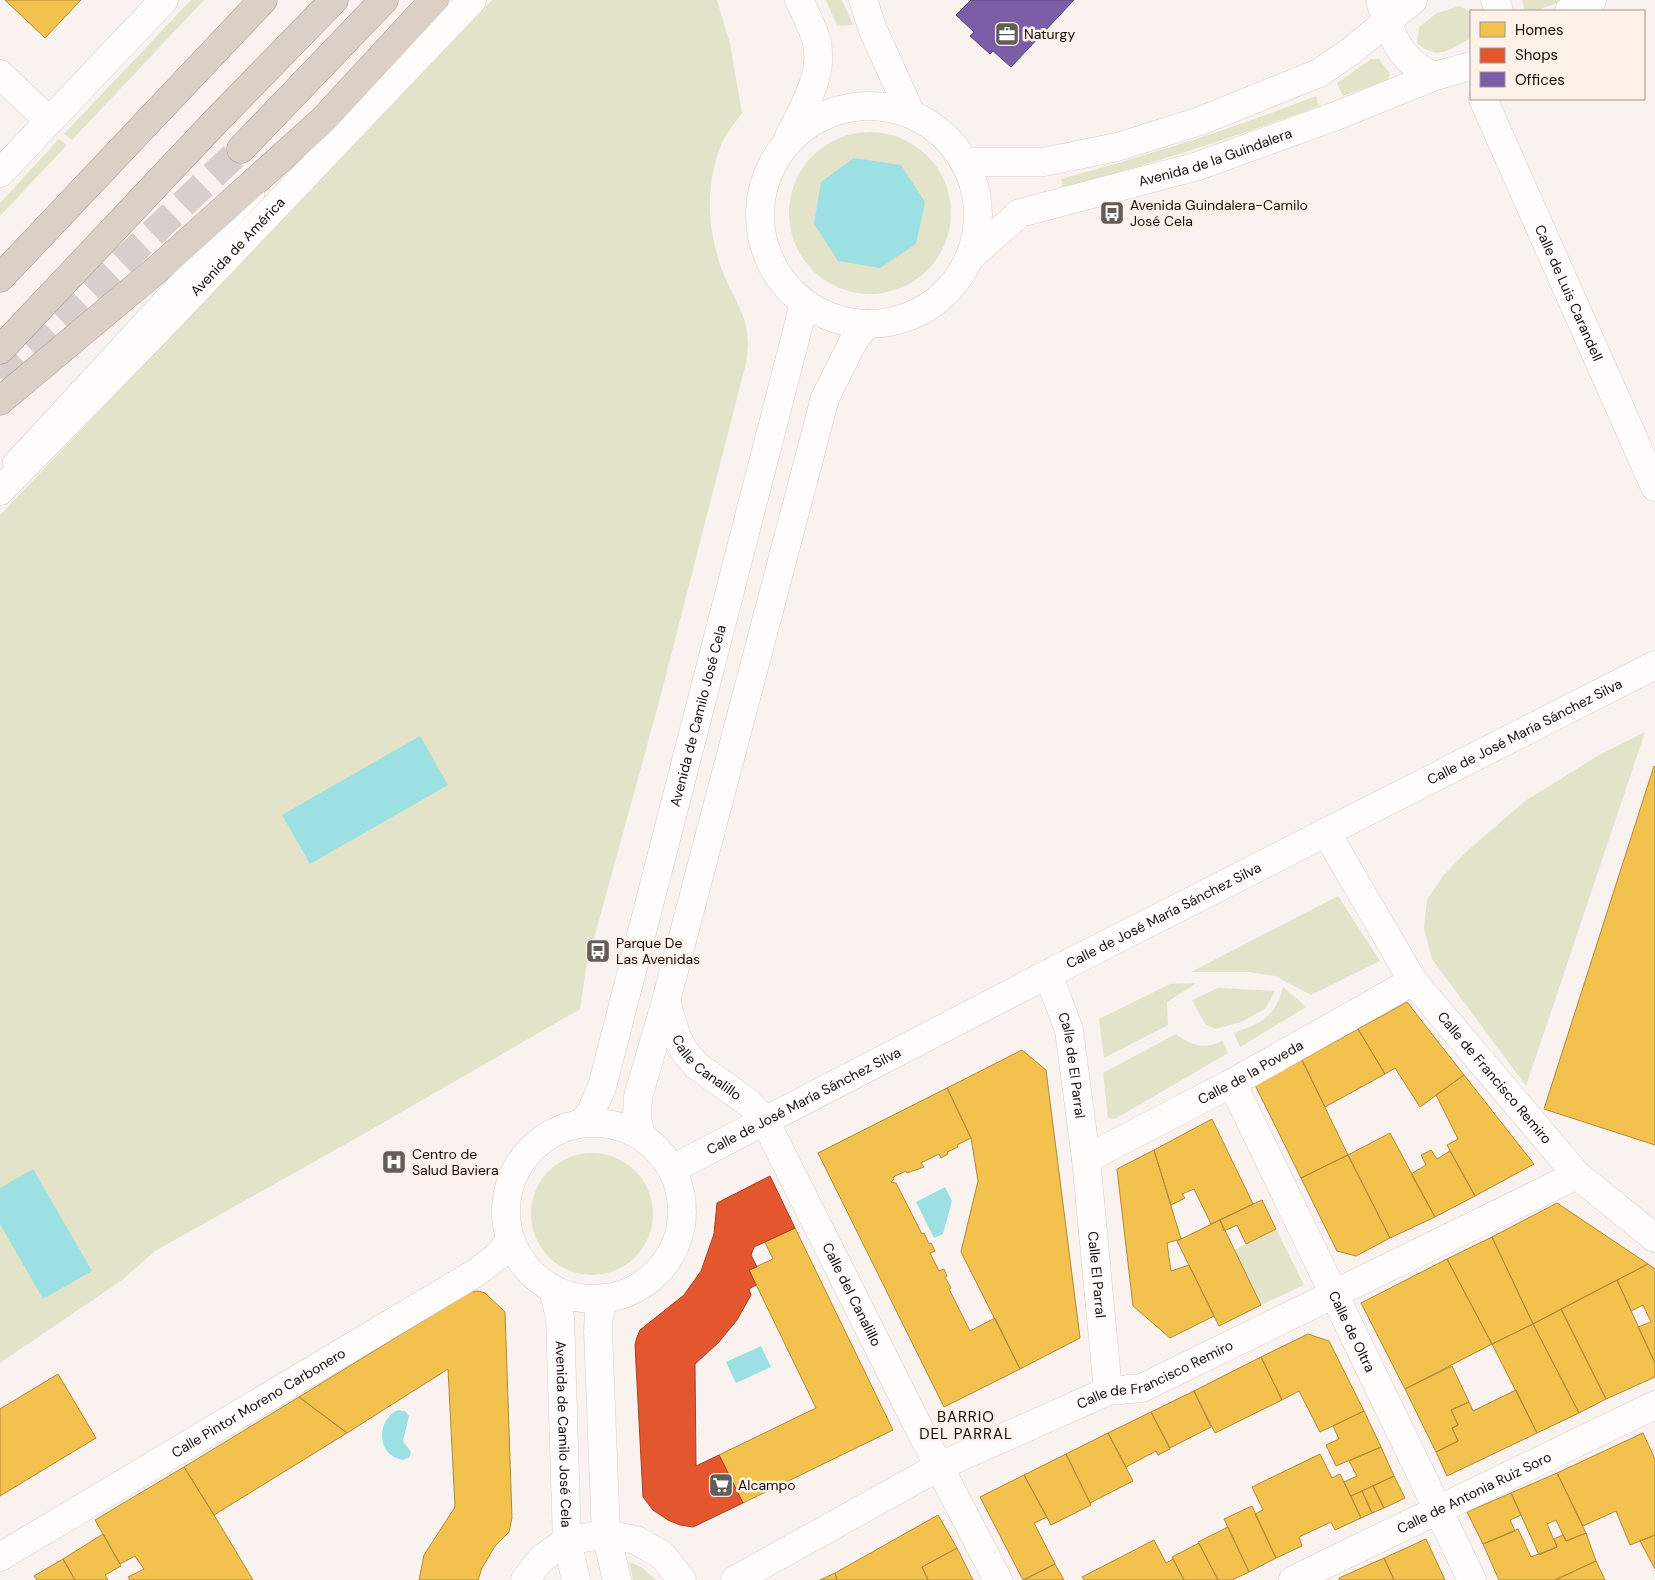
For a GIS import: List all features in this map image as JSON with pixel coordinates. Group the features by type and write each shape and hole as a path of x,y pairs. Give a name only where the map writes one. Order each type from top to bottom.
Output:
{"highway":[{"path":"0,278 263,0"},
{"path":"0,350 214,122 334,0"},
{"path":"241,149 384,0"},
{"path":"0,402 161,266 322,120 434,0"}],"street":[{"path":"2,166 49,121 164,0"},
{"name":"Avenida de América","path":"0,491 163,324 472,0"},
{"path":"787,142 818,118 846,108 877,106 910,114 940,132 964,162 975,190 978,225 970,258 951,288 926,309 893,322 867,324 834,319 804,304 787,289 772,267 760,230 762,190 773,163 787,142 812,86 818,66 817,41 799,0"},
{"path":"863,0 873,30 910,114"},
{"path":"964,162 1044,162 1116,147 1200,122 1319,73 1351,51 1383,10 1413,0"},
{"path":"1571,10 1592,0"},
{"path":"1383,10 1403,55 1424,72 1436,76"},
{"name":"Avenida de la Guindalera","path":"970,258 1020,213 1198,166 1336,116 1436,76 1470,70"},
{"path":"0,74 49,121"},
{"name":"Calle de Luis Carandell","path":"1483,100 1655,487"},
{"name":"Avenida de Camilo José Cela","path":"582,1123 591,1112 602,1087 804,304"},
{"path":"640,1135 637,1116 638,1096 666,1002 824,398 854,340 867,324"},
{"name":"Calle de José María Sánchez Silva","path":"674,1168 1048,974 1655,665"},
{"name":"Calle de Francisco Remiro","path":"1326,832 1412,981 1577,1175 1648,1233"},
{"name":"Calle de El Parral","path":"1048,974 1069,1030 1086,1159"},
{"name":"Calle de la Poveda","path":"1086,1159 1232,1083 1412,981"},
{"name":"Calle Canalillo","path":"666,1002 676,1035 684,1051 697,1066 749,1103 765,1121"},
{"name":"Calle de Oltra","path":"1232,1083 1472,1580"},
{"name":"Calle del Canalillo","path":"765,1121 998,1580"},
{"path":"582,1123 613,1124 640,1135 655,1146 674,1168 683,1211 679,1237 666,1262 647,1281 624,1294 605,1298 575,1297 554,1289 530,1272 510,1240 506,1222 507,1194 516,1168 533,1146 557,1131 582,1123"},
{"name":"Calle El Parral","path":"1086,1159 1108,1391"},
{"name":"Calle de Francisco Remiro","path":"735,1580 940,1466 1108,1391 1142,1388 1577,1175"},
{"name":"Calle Pintor Moreno Carbonero","path":"0,1557 477,1272 499,1255 510,1240"},
{"name":"Avenida de Camilo José Cela","path":"554,1289 560,1317 567,1541 576,1580"},
{"path":"605,1298 599,1314 598,1330 606,1534 617,1580"},
{"name":"Calle de Antonia Ruiz Soro","path":"1292,1580 1655,1405"},
{"path":"525,1580 542,1558 567,1541 606,1534 636,1540 662,1555 682,1580"}],"lane":[{"path":"0,472 233,222 322,120"}],"green space":[{"path":"191,0 204,0 72,140 64,134"},
{"path":"492,0 717,0 730,44 742,113 724,139 717,156 710,191 710,210 711,228 720,263 747,329 748,350 746,363 660,698 586,968 580,1009 360,1136 155,1251 122,1280 0,1363 0,515"},
{"path":"826,0 842,0 853,25 837,26"},
{"path":"1522,0 1565,0 1538,10 1525,10"},
{"path":"1460,6 1470,11 1470,38 1449,50 1437,53 1431,52 1417,43 1419,27 1437,13"},
{"path":"1371,59 1379,59 1390,74 1388,80 1343,96 1337,83"},
{"path":"1316,96 1319,106 1256,129 1063,188 1061,179 1190,141"},
{"path":"870,132 901,138 927,156 945,182 951,213 945,244 927,270 901,288 870,294 839,288 813,270 795,244 789,213 795,182 813,156 839,138"},
{"path":"59,139 67,145 0,216 0,203"},
{"path":"1645,732 1526,1086 1432,959 1424,928 1427,900 1443,876 1467,851 1525,801 1599,755"},
{"path":"1338,896 1380,961 1311,995 1275,976 1250,972 1191,972"},
{"path":"1196,983 1167,1002 1168,1025 1104,1058 1099,1019 1170,984"},
{"path":"1283,987 1306,1007 1240,1047 1234,1033 1266,1018 1276,1005"},
{"path":"1218,988 1275,991 1265,1009 1241,1022 1215,1029 1205,1024 1192,1000"},
{"path":"1176,1034 1186,1041 1204,1046 1222,1041 1228,1053 1115,1119 1108,1118 1103,1073"},
{"path":"592,1153 604,1154 615,1158 626,1163 635,1171 643,1180 648,1191 652,1202 652,1226 648,1237 643,1248 635,1257 626,1265 615,1270 604,1274 592,1275 580,1274 569,1270 558,1265 549,1257 541,1248 536,1237 532,1226 531,1214 532,1202 536,1191 541,1180 549,1171 558,1163 569,1158 580,1154"},
{"path":"1276,1229 1304,1285 1261,1305 1234,1250"},
{"path":"629,1562 641,1567 656,1580 633,1580"}],"water":[{"path":"854,158 901,165 925,202 916,244 880,268 838,261 814,224 821,182"},
{"path":"420,736 448,785 310,864 282,815"},
{"path":"33,1169 92,1271 43,1299 0,1224 0,1188"},
{"path":"945,1187 952,1201 943,1234 934,1238 916,1202"},
{"path":"761,1346 771,1367 736,1383 726,1362"},
{"path":"398,1410 405,1411 409,1416 403,1441 411,1452 409,1458 402,1460 393,1457 387,1451 382,1437 386,1421"}],"building: Homes":[{"path":"5,0 81,0 45,38"},
{"path":"1655,767 1655,1145 1544,1109"},
{"path":"1407,1002 1464,1075 1420,1107 1395,1068 1385,1074 1358,1029"},
{"path":"1358,1029 1385,1074 1325,1107 1302,1060"},
{"path":"1022,1050 1046,1070 1080,1338 1020,1369 961,1252 978,1181 971,1138 947,1088"},
{"path":"1302,1060 1348,1155 1301,1178 1255,1085"},
{"path":"1464,1075 1534,1164 1475,1196 1447,1145 1458,1139 1436,1095"},
{"path":"947,1088 971,1138 957,1145 958,1147 947,1152 948,1154 941,1158 939,1154 921,1163 924,1167 907,1173 906,1171 893,1177 894,1179 891,1182 896,1183 922,1234 924,1233 929,1244 931,1243 935,1251 930,1253 939,1271 944,1269 947,1276 945,1277 951,1288 949,1289 970,1331 995,1318 1020,1369 944,1407 818,1153"},
{"path":"1212,1119 1253,1204 1211,1224 1194,1189 1182,1194 1185,1198 1171,1205 1154,1150"},
{"path":"1390,1133 1435,1217 1390,1238 1348,1155"},
{"path":"1154,1150 1181,1239 1167,1243 1171,1271 1189,1265 1214,1316 1170,1338 1133,1306 1117,1169"},
{"path":"1431,1150 1437,1159 1450,1151 1475,1196 1435,1217 1411,1174 1426,1165 1421,1155"},
{"path":"1348,1155 1390,1238 1356,1256 1337,1251 1301,1178"},
{"path":"1262,1200 1276,1229 1246,1244 1237,1225 1224,1231 1220,1220"},
{"path":"1557,1203 1648,1264 1533,1324 1492,1237"},
{"path":"1220,1220 1261,1305 1219,1326 1177,1241"},
{"path":"795,1228 893,1430 743,1503 719,1455 816,1408 749,1270 773,1259 765,1242"},
{"path":"1492,1237 1533,1324 1492,1344 1447,1259"},
{"path":"1447,1259 1492,1344 1405,1389 1361,1303"},
{"path":"1648,1264 1655,1269 1655,1363 1638,1327 1651,1322 1643,1305 1631,1311 1617,1280"},
{"path":"1617,1280 1655,1363 1655,1377 1606,1399 1561,1309"},
{"path":"478,1291 485,1293 505,1312 512,1518 509,1532 495,1546 482,1568 478,1580 419,1580 424,1555 455,1507 448,1369 347,1433 299,1397 470,1292"},
{"path":"1561,1309 1606,1399 1579,1413 1533,1324"},
{"path":"1533,1324 1579,1413 1537,1433 1492,1344"},
{"path":"1308,1334 1329,1341 1364,1411 1320,1432 1299,1391 1282,1400 1261,1357"},
{"path":"1261,1357 1282,1400 1215,1433 1194,1391"},
{"path":"1452,1366 1469,1402 1451,1410 1458,1425 1452,1428 1458,1441 1436,1452 1405,1389"},
{"path":"58,1374 96,1438 0,1496 0,1409"},
{"path":"1516,1390 1537,1433 1447,1476 1436,1452 1458,1441 1452,1428 1458,1425 1451,1410 1469,1402 1473,1411"},
{"path":"1194,1391 1211,1427 1170,1448 1151,1412"},
{"path":"299,1397 347,1433 214,1515 184,1467"},
{"path":"1364,1411 1381,1447 1336,1466 1326,1445 1339,1439 1333,1426"},
{"path":"1151,1412 1170,1449 1158,1455 1156,1451 1126,1467 1108,1433"},
{"path":"1108,1433 1133,1481 1090,1503 1066,1454"},
{"path":"1643,1433 1655,1459 1655,1535 1630,1545 1616,1511 1583,1526 1557,1473"},
{"path":"1381,1447 1394,1476 1351,1496 1344,1482 1357,1476 1349,1461"},
{"path":"1066,1454 1091,1505 1051,1525 1024,1475"},
{"path":"1320,1454 1332,1478 1340,1474 1361,1518 1335,1530 1331,1522 1299,1537 1302,1546 1276,1558 1255,1514 1263,1510 1252,1487"},
{"path":"184,1467 253,1580 130,1580 128,1577 144,1569 135,1556 120,1564 95,1520"},
{"path":"1557,1473 1586,1533 1566,1541 1556,1520 1547,1524 1557,1547 1539,1555 1511,1493"},
{"path":"1024,1475 1047,1517 1034,1523 1055,1564 1023,1580 980,1497"},
{"path":"1394,1476 1405,1498 1384,1508 1373,1486"},
{"path":"1373,1486 1384,1508 1372,1513 1362,1491"},
{"path":"1362,1491 1372,1513 1361,1518 1351,1496"},
{"path":"1511,1493 1521,1515 1510,1520 1515,1531 1483,1544 1467,1512"},
{"path":"1252,1506 1276,1558 1249,1572 1224,1519"},
{"path":"938,1515 957,1548 922,1567 928,1580 837,1580 835,1573"},
{"path":"1228,1527 1249,1572 1232,1580 1218,1580 1198,1542"},
{"path":"1518,1529 1531,1557 1557,1547 1554,1539 1563,1535 1566,1541 1586,1533 1596,1561 1555,1580 1499,1580 1483,1544"},
{"path":"103,1534 121,1566 105,1575 108,1580 75,1580 63,1559"},
{"path":"1655,1535 1655,1569 1640,1541"},
{"path":"1426,1539 1445,1580 1394,1580 1384,1558"},
{"path":"1154,1540 1166,1563 1173,1559 1184,1580 1084,1580 1082,1577"},
{"path":"1199,1543 1218,1580 1184,1580 1172,1557"},
{"path":"957,1548 973,1580 928,1580 922,1567"},
{"path":"1384,1558 1394,1580 1339,1580 1339,1578"},
{"path":"63,1559 75,1580 37,1580 34,1576"},
{"path":"1596,1561 1605,1580 1555,1580"},
{"path":"1055,1564 1064,1580 1024,1580"},
{"path":"835,1573 837,1580 820,1580"}],"building: Shops":[{"path":"770,1176 795,1228 754,1247 751,1255 757,1267 749,1270 756,1285 749,1289 751,1295 737,1320 718,1343 695,1364 696,1466 719,1455 743,1503 693,1527 680,1525 653,1510 643,1497 635,1345 637,1337 640,1330 684,1295 701,1271 714,1234 717,1203"}],"building: Offices":[{"name":"Naturgy","path":"971,0 1074,0 1011,67 993,51 990,54 970,36 974,32 956,15"}],"tunnel":[{"path":"0,378 241,149"}],"place":[{"name":"Naturgy","path":"1007,34"},
{"name":"Avenida Guindalera-Camilo José Cela","path":"1112,213"},
{"name":"Parque De Las Avenidas","path":"598,951"},
{"name":"Centro de Salud Baviera","path":"394,1162"},
{"name":"Alcampo","path":"721,1485"}],"district":[{"name":"BARRIO DEL PARRAL","path":"966,1426"}]}
